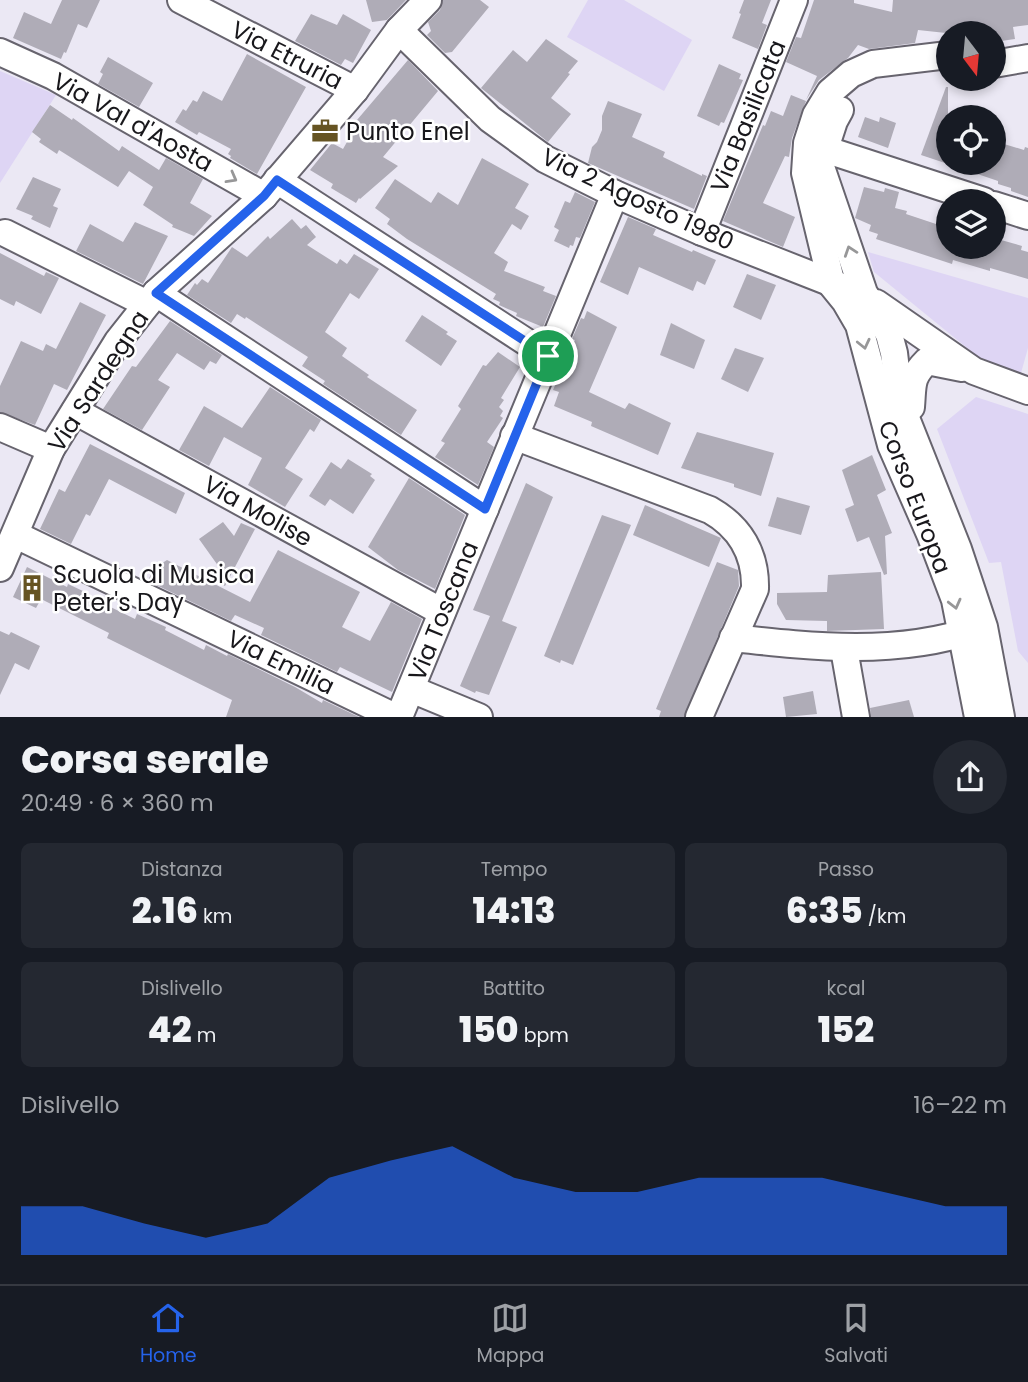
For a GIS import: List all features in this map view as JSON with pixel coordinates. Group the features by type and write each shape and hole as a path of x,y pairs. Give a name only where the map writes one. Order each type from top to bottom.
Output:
{"street":[{"name":"Via Etruria","path":"181,0 355,90"},
{"name":"Via Sardegna","path":"0,568 51,449 118,341 152,299 270,188 355,90 399,30 428,0"},
{"name":"Via Basilicata","path":"702,232 794,0"},
{"name":"Via 2 Agosto 1980","path":"399,30 490,119 545,159 615,194 832,285"},
{"path":"1006,47 1028,44"},
{"name":"Via Val d'Aosta","path":"0,52 53,76 270,188 548,356"},
{"name":"Corso Europa","path":"936,56 873,64 851,74 830,92 817,115 807,143 804,173 832,285 859,325 891,445 955,600 973,631 1001,717"},
{"path":"1006,62 1028,58"},
{"name":"Corso Europa","path":"936,72 888,78 860,90 844,103 834,121 820,164 864,293 889,334 900,403 958,549 973,631 978,717"},
{"path":"824,149 947,189"},
{"name":"Via Toscana","path":"397,717 411,689 615,194"},
{"path":"1006,209 1028,216"},
{"path":"5,233 152,299 485,509"},
{"path":"832,285 864,293 974,371 1028,391"},
{"name":"Corso Europa","path":"907,418 912,405 911,383 917,371 927,361 974,371"},
{"name":"Via Molise","path":"75,411 442,612"},
{"path":"0,427 51,449"},
{"path":"514,436 710,510 727,519 744,539 755,570 755,589 699,717"},
{"name":"Via Emilia","path":"16,535 397,717"},
{"path":"733,638 844,649 898,646 973,631"},
{"path":"844,649 856,717"},
{"path":"411,689 479,717"}],"shaded area":[{"path":"588,0 624,0 692,40 664,91 567,37"},
{"path":"0,71 56,95 0,183"},
{"path":"868,252 1028,298 1028,348 1021,373 983,361 874,272"},
{"path":"976,397 1028,414 1028,663 1018,651 1001,562 989,563 937,429"}],"building":[{"path":"62,0 100,0 87,28 78,24 61,59 13,38 24,12 51,24"},
{"path":"366,0 406,0 387,20 372,22"},
{"path":"443,0 480,0 489,7 452,52 445,53 427,35 431,31 428,22 440,10"},
{"path":"744,0 771,0 762,23 767,25 758,49 732,38"},
{"path":"814,0 854,0 854,3 892,12 893,0 1028,0 1028,25 1013,27 1015,39 1006,40 1006,21 936,21 936,32 918,30 915,43 869,49 858,45 848,58 819,80 806,100 817,76 786,62 796,37 801,38"},
{"path":"311,14 337,25 343,14 371,30 353,63 345,59 341,65 295,41"},
{"path":"546,39 578,61 551,98 571,114 548,142 481,88 513,50 527,62"},
{"path":"247,54 306,87 257,174 230,158 228,154 231,149 199,132 197,135 175,122 183,109 186,111 193,100 197,102 203,91 222,101"},
{"path":"108,57 153,83 139,107 98,84 103,74 100,72"},
{"path":"408,60 438,91 383,157 398,166 356,203 331,188 333,184 310,170 332,143 343,149 359,121 357,120"},
{"path":"719,64 741,74 739,79 743,80 724,123 721,122 719,126 697,116"},
{"path":"945,91 948,91 948,105 939,105"},
{"path":"791,95 806,101 792,138 789,157 785,156 763,203 795,217 783,247 723,221 763,125 765,126 771,111 783,116"},
{"path":"608,101 642,114 632,137 665,152 663,157 707,176 694,209 588,163 592,147 602,130 602,116"},
{"path":"50,105 119,151 122,146 159,170 166,158 203,179 190,203 212,216 194,236 172,227 173,225 143,205 153,187 129,171 118,187 59,150 57,154 39,142 41,139 32,132"},
{"path":"936,114 936,160 921,155"},
{"path":"865,117 879,122 880,117 896,123 888,148 858,137"},
{"path":"1006,145 1024,150 1025,147 1028,148 1028,197 1011,191 1011,188 998,184 998,181 980,175 1006,175"},
{"path":"482,158 529,184 515,208 529,216 521,230 512,224 494,253 508,262 504,271 545,287 543,291 556,296 543,327 516,316 517,313 499,305 500,302 493,299 496,294 407,239 387,224 390,219 375,208 395,179 431,203 438,192 458,205"},
{"path":"33,177 61,189 53,206 58,208 50,228 31,219 33,216 16,209"},
{"path":"864,187 884,192 885,188 899,192 895,208 936,224 936,259 876,239 878,234 869,231 871,225 855,218"},
{"path":"575,192 595,202 580,238 576,237 573,246 570,245 569,248 554,241 559,230 554,227 565,201 570,203"},
{"path":"628,217 656,229 653,235 716,260 705,285 697,281 693,291 639,267 628,295 600,282"},
{"path":"292,219 301,229 306,225 316,237 307,245 337,264 340,259 347,264 354,254 379,269 359,299 350,293 325,332 347,348 342,356 369,375 367,377 417,410 401,435 323,384 325,381 302,366 308,357 246,317 245,319 237,314 231,323 187,295 195,283 197,285 202,279 208,283 232,247 247,257 268,236 270,239"},
{"path":"135,222 168,236 143,284 76,251 90,224 123,242"},
{"path":"1006,241 1022,246 1021,250 1028,252 1028,279 953,260 952,264 937,259 1006,259"},
{"path":"0,253 44,276 46,272 59,278 41,314 16,301 14,306 0,299"},
{"path":"747,274 776,285 761,320 733,307"},
{"path":"80,302 106,315 67,390 54,384 35,425 0,412 0,386 21,341 43,351 46,344 56,349"},
{"path":"587,311 617,327 589,392 625,409 629,403 671,423 658,455 591,426 592,422 554,406 559,392 553,390 575,340 572,339 581,318 584,319"},
{"path":"422,315 457,341 441,366 405,341"},
{"path":"170,321 222,355 216,364 210,361 204,370 177,353 158,380 170,387 142,430 103,409 132,366 136,367"},
{"path":"671,323 705,340 694,369 660,355"},
{"path":"735,348 764,358 748,392 721,379"},
{"path":"498,352 520,367 501,398 504,400 499,407 503,411 500,416 503,418 487,442 494,447 478,485 435,457 445,443 441,441 461,409 458,406 483,365 486,366"},
{"path":"270,387 321,420 314,432 310,429 285,468 303,479 285,507 248,485 262,458 224,437 209,466 179,450 204,406 242,428"},
{"path":"697,432 774,453 761,496 734,487 734,484 681,468"},
{"path":"90,444 185,493 176,514 109,479 90,516 86,514 71,544 40,529 59,489 65,492"},
{"path":"872,455 886,490 877,495 892,533 885,536 887,574 884,575 869,537 857,542 845,509 854,505 842,470"},
{"path":"348,459 372,474 370,476 375,480 353,514 330,499 325,506 309,496 331,462 341,469"},
{"path":"409,478 465,515 435,589 398,570 368,547"},
{"path":"526,483 553,497 502,621 517,627 489,695 476,691 475,693 460,686 490,616 473,610"},
{"path":"777,497 810,506 801,535 768,526"},
{"path":"645,505 721,538 709,567 633,535"},
{"path":"602,515 631,525 573,665 561,660 560,663 544,656"},
{"path":"223,522 234,536 241,523 255,529 225,586 213,579 219,567 199,539"},
{"path":"278,550 360,592 342,627 370,641 391,602 422,619 392,692 340,667 337,672 261,635 264,628 235,615 231,621 148,581 153,569 167,560 250,602"},
{"path":"717,562 738,570 739,586 684,717 659,717 661,711 656,709"},
{"path":"27,567 67,587 68,584 85,592 84,594 135,619 137,614 166,627 165,630 204,650 206,645 227,656 228,654 322,703 323,700 359,717 226,717 232,700 107,638 109,633 41,599 36,608 13,597"},
{"path":"881,572 884,629 827,631 827,621 786,620 777,604 777,593 827,592 828,575"},
{"path":"0,631 9,635 11,632 40,646 29,670 15,663 0,695"},
{"path":"813,691 817,714 786,717 783,697"},
{"path":"909,700 914,717 871,717 870,708"}],"place":[{"name":"Punto Enel","path":"325,131"},
{"name":"Scuola di Musica Peter's Day","path":"32,588"}],"route":[{"path":"277,180 548,356 485,509 156,293 264,196 277,180"}]}
